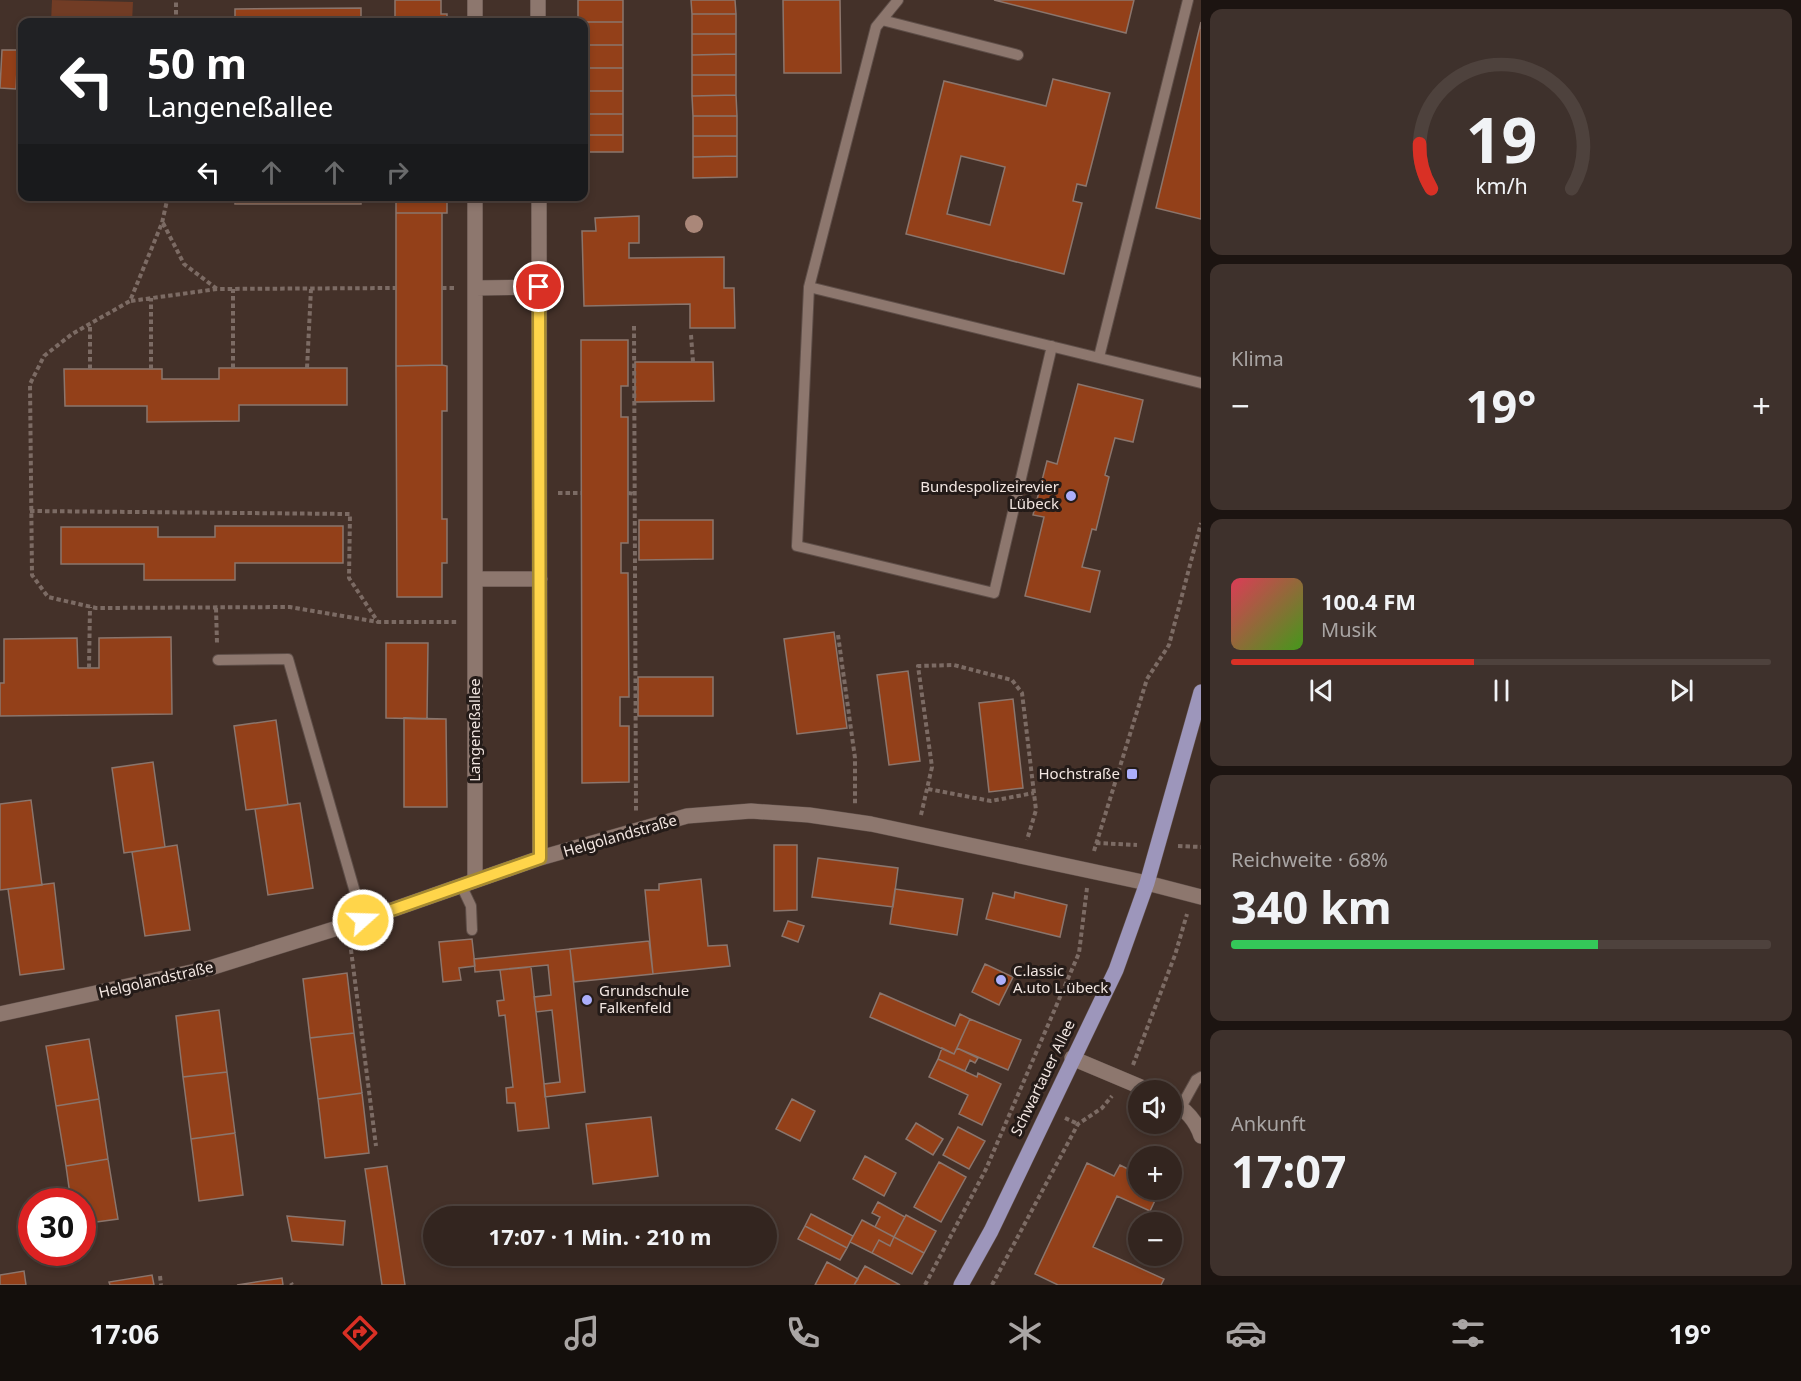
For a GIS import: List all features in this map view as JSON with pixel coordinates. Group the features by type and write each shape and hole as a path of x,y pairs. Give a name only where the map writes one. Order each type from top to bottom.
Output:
{"main road":[{"name":"Schwartauer Allee","path":"961,1285 991,1232 1072,1058 1116,970 1147,883 1201,692"}],"street":[{"path":"475,0 475,18"},
{"path":"538,0 538,18"},
{"name":"Langeneßallee","path":"468,883 475,579 475,201"},
{"path":"539,201 540,858"},
{"path":"475,288 539,287"},
{"path":"475,579 540,579"},
{"name":"Helgolandstraße","path":"0,1014 164,980 363,920 540,858 687,816 751,811 855,822 917,833 1197,896"},
{"path":"1072,1058 1128,1082"},
{"path":"1182,1111 1200,1128"}],"lane":[{"path":"898,0 876,27 809,287 797,546 994,593 1052,346"},
{"path":"1099,357 1188,0"},
{"path":"882,20 1018,55"},
{"path":"809,287 1201,383"},
{"path":"218,660 288,659 363,920"},
{"path":"468,883 472,930"},
{"path":"1182,1098 1201,1077"}],"path":[{"path":"176,0 176,18"},
{"path":"130,302 162,223 167,201"},
{"path":"162,223 184,264 217,289"},
{"path":"233,288 233,369"},
{"path":"396,288 233,288 130,302 90,324 44,356 30,384 32,575 48,597 90,607 290,607 378,622 474,621"},
{"path":"307,368 311,289"},
{"path":"151,369 152,298"},
{"path":"90,324 90,369"},
{"path":"634,326 636,830"},
{"path":"691,335 693,362"},
{"path":"628,493 635,494"},
{"path":"30,511 350,514 350,578 378,622"},
{"path":"925,1285 991,1159 1079,953 1096,843 1147,679 1169,645 1201,523"},
{"path":"89,668 90,607"},
{"path":"216,608 218,660"},
{"path":"838,634 855,758 855,822"},
{"path":"917,833 932,767 918,666 954,665 1012,680 1022,693 1036,810 1021,858"},
{"path":"928,789 991,801 1034,794"},
{"path":"992,1285 1078,1124 1101,1108 1125,1081 1197,896"},
{"path":"348,924 376,1146"},
{"path":"160,1276 161,1285"}],"shaded area":[{"path":"52,0 133,2 132,18 51,18"}],"building":[{"path":"395,0 441,0 441,14 447,14 447,18 395,18"},
{"path":"578,0 623,0 623,22 588,22 588,18 578,18"},
{"path":"691,0 735,0 736,14 692,14"},
{"path":"783,0 840,0 841,73 784,73"},
{"path":"994,0 1134,0 1126,33"},
{"path":"361,8 361,18 235,18 235,9"},
{"path":"692,14 736,14 736,34 692,34"},
{"path":"588,22 623,22 623,45 588,45"},
{"path":"1201,22 1201,219 1156,208"},
{"path":"692,34 736,34 736,54 692,55"},
{"path":"588,45 623,45 623,68 588,68"},
{"path":"2,50 18,50 16,89 0,88"},
{"path":"736,54 736,75 692,75 692,55"},
{"path":"588,68 623,68 623,91 588,91"},
{"path":"692,75 736,75 736,95 692,96"},
{"path":"1053,79 1110,93 1086,186 1077,184 1073,201 1082,203 1064,274 906,234 944,81 1046,106","holes":["961,156 1005,167 990,225 947,214"]},
{"path":"588,91 623,91 623,114 588,114"},
{"path":"736,95 737,116 693,116 692,96"},
{"path":"588,114 623,114 623,135 588,135"},
{"path":"693,116 737,116 737,136 693,136"},
{"path":"588,135 623,135 623,152 588,152"},
{"path":"693,136 737,136 737,156 693,157"},
{"path":"737,156 737,177 693,178 693,157"},
{"path":"235,201 361,201 361,204 235,204"},
{"path":"396,201 447,201 447,213 396,213"},
{"path":"396,213 442,213 442,365 396,366"},
{"path":"639,216 639,243 629,243 629,258 724,257 724,288 734,288 735,328 690,328 690,304 584,306 582,231 596,231 595,218"},
{"path":"581,340 628,340 628,386 621,386 621,417 628,417 628,543 621,543 621,573 628,573 629,697 620,697 620,726 629,726 629,782 582,783"},
{"path":"635,362 713,362 714,401 635,402"},
{"path":"396,366 447,366 447,411 442,411 442,519 447,519 447,563 442,563 442,597 397,597"},
{"path":"219,368 347,368 347,405 239,405 239,421 147,422 147,406 65,406 64,369 162,369 162,379 219,379"},
{"name":"Bundespolizeirevier Lübeck","path":"1078,384 1143,400 1133,442 1115,438 1105,475 1109,477 1096,530 1092,529 1082,567 1100,571 1090,612 1025,596 1044,517 1033,515 1047,461 1057,464"},
{"path":"639,520 713,520 713,559 639,560"},
{"path":"215,526 343,526 343,563 235,563 235,580 144,580 144,564 61,564 61,527 158,527 158,537 215,537"},
{"path":"834,632 847,728 797,734 784,639"},
{"path":"171,637 172,714 0,716 0,683 4,683 4,639 77,638 78,668 99,668 99,638"},
{"path":"386,643 428,643 427,719 386,718"},
{"path":"908,671 920,761 889,765 877,675"},
{"path":"638,677 713,677 713,716 638,716"},
{"path":"1013,699 1023,788 989,792 979,703"},
{"path":"404,718 446,719 447,807 404,807"},
{"path":"276,720 288,805 246,810 234,726"},
{"path":"153,762 165,847 124,853 112,768"},
{"path":"31,800 42,885 0,890 0,804"},
{"path":"300,803 313,888 268,895 255,809"},
{"path":"177,845 190,930 145,936 132,852"},
{"path":"774,845 797,845 797,910 774,911"},
{"path":"818,858 898,868 893,907 812,897"},
{"path":"701,879 708,946 727,945 730,966 653,974 645,890 659,890 659,884"},
{"path":"54,883 64,969 20,975 8,889"},
{"path":"895,889 963,899 957,935 890,924"},
{"path":"1015,892 1067,905 1060,937 986,919 993,893 1014,898"},
{"path":"788,921 804,926 798,942 782,936"},
{"path":"472,939 475,966 459,968 461,980 443,982 439,942"},
{"path":"649,941 653,974 574,982 570,949"},
{"path":"570,949 585,1092 545,1097 544,1084 560,1082 552,1010 536,1012 534,997 551,995 548,965 475,972 474,959"},
{"path":"985,964 1013,977 999,1005 972,992"},
{"path":"531,967 549,1128 518,1131 515,1103 507,1103 506,1088 513,1087 505,1015 499,1016 497,1001 504,1000 500,970"},
{"path":"347,973 354,1033 310,1038 303,979"},
{"path":"880,993 955,1026 960,1014 970,1019 954,1054 870,1017"},
{"path":"219,1010 227,1072 183,1077 176,1016"},
{"path":"970,1019 1021,1040 1008,1070 957,1048"},
{"path":"354,1033 362,1093 318,1099 310,1038"},
{"path":"89,1039 99,1099 56,1106 46,1046"},
{"path":"942,1048 954,1054 957,1048 978,1058 975,1063 970,1060 965,1071 938,1059"},
{"path":"938,1059 977,1077 978,1073 1001,1084 982,1125 959,1114 968,1095 929,1077"},
{"path":"227,1072 235,1133 191,1139 183,1077"},
{"path":"362,1093 369,1153 325,1158 318,1099"},
{"path":"99,1099 108,1159 66,1166 56,1106"},
{"path":"792,1099 815,1111 800,1141 776,1129"},
{"path":"651,1117 658,1176 593,1184 586,1124"},
{"path":"916,1123 943,1139 933,1155 906,1139"},
{"path":"958,1127 985,1141 969,1169 943,1155"},
{"path":"235,1133 243,1195 199,1201 191,1139"},
{"path":"865,1156 896,1173 884,1196 853,1179"},
{"path":"108,1159 118,1219 96,1222 96,1188 69,1188 66,1166"},
{"path":"939,1162 966,1177 941,1222 914,1207"},
{"path":"1087,1163 1114,1176 1120,1165 1128,1169 1128,1200 1155,1200 1150,1211 1117,1196 1093,1247 1128,1263 1128,1266 1135,1266 1164,1279 1161,1285 1058,1285 1035,1274"},
{"path":"387,1166 405,1285 382,1285 365,1169"},
{"path":"878,1202 905,1217 894,1237 875,1227 880,1217 872,1213"},
{"path":"811,1214 853,1236 847,1248 805,1226"},
{"path":"906,1215 936,1231 924,1253 894,1237"},
{"path":"287,1216 345,1221 343,1245 292,1241"},
{"path":"862,1220 894,1237 890,1246 879,1240 872,1253 850,1242"},
{"path":"805,1226 847,1248 840,1260 798,1239"},
{"path":"894,1237 924,1253 912,1274 872,1253 879,1240 890,1246"},
{"path":"827,1262 858,1279 854,1285 815,1285"},
{"path":"865,1266 900,1285 854,1285"},
{"path":"24,1271 26,1285 0,1285 0,1275"},
{"path":"152,1275 154,1285 110,1285 109,1282"},
{"path":"282,1278 283,1285 237,1285"}],"place":[{"name":"Bundespolizeirevier Lübeck","path":"1071,496"},
{"name":"Hochstraße","path":"1132,774"},
{"name":"C.lassic A.uto L.übeck","path":"1001,980"},
{"name":"Grundschule Falkenfeld","path":"587,1000"}],"route":[{"path":"363,920 540,858 539,287"}]}
